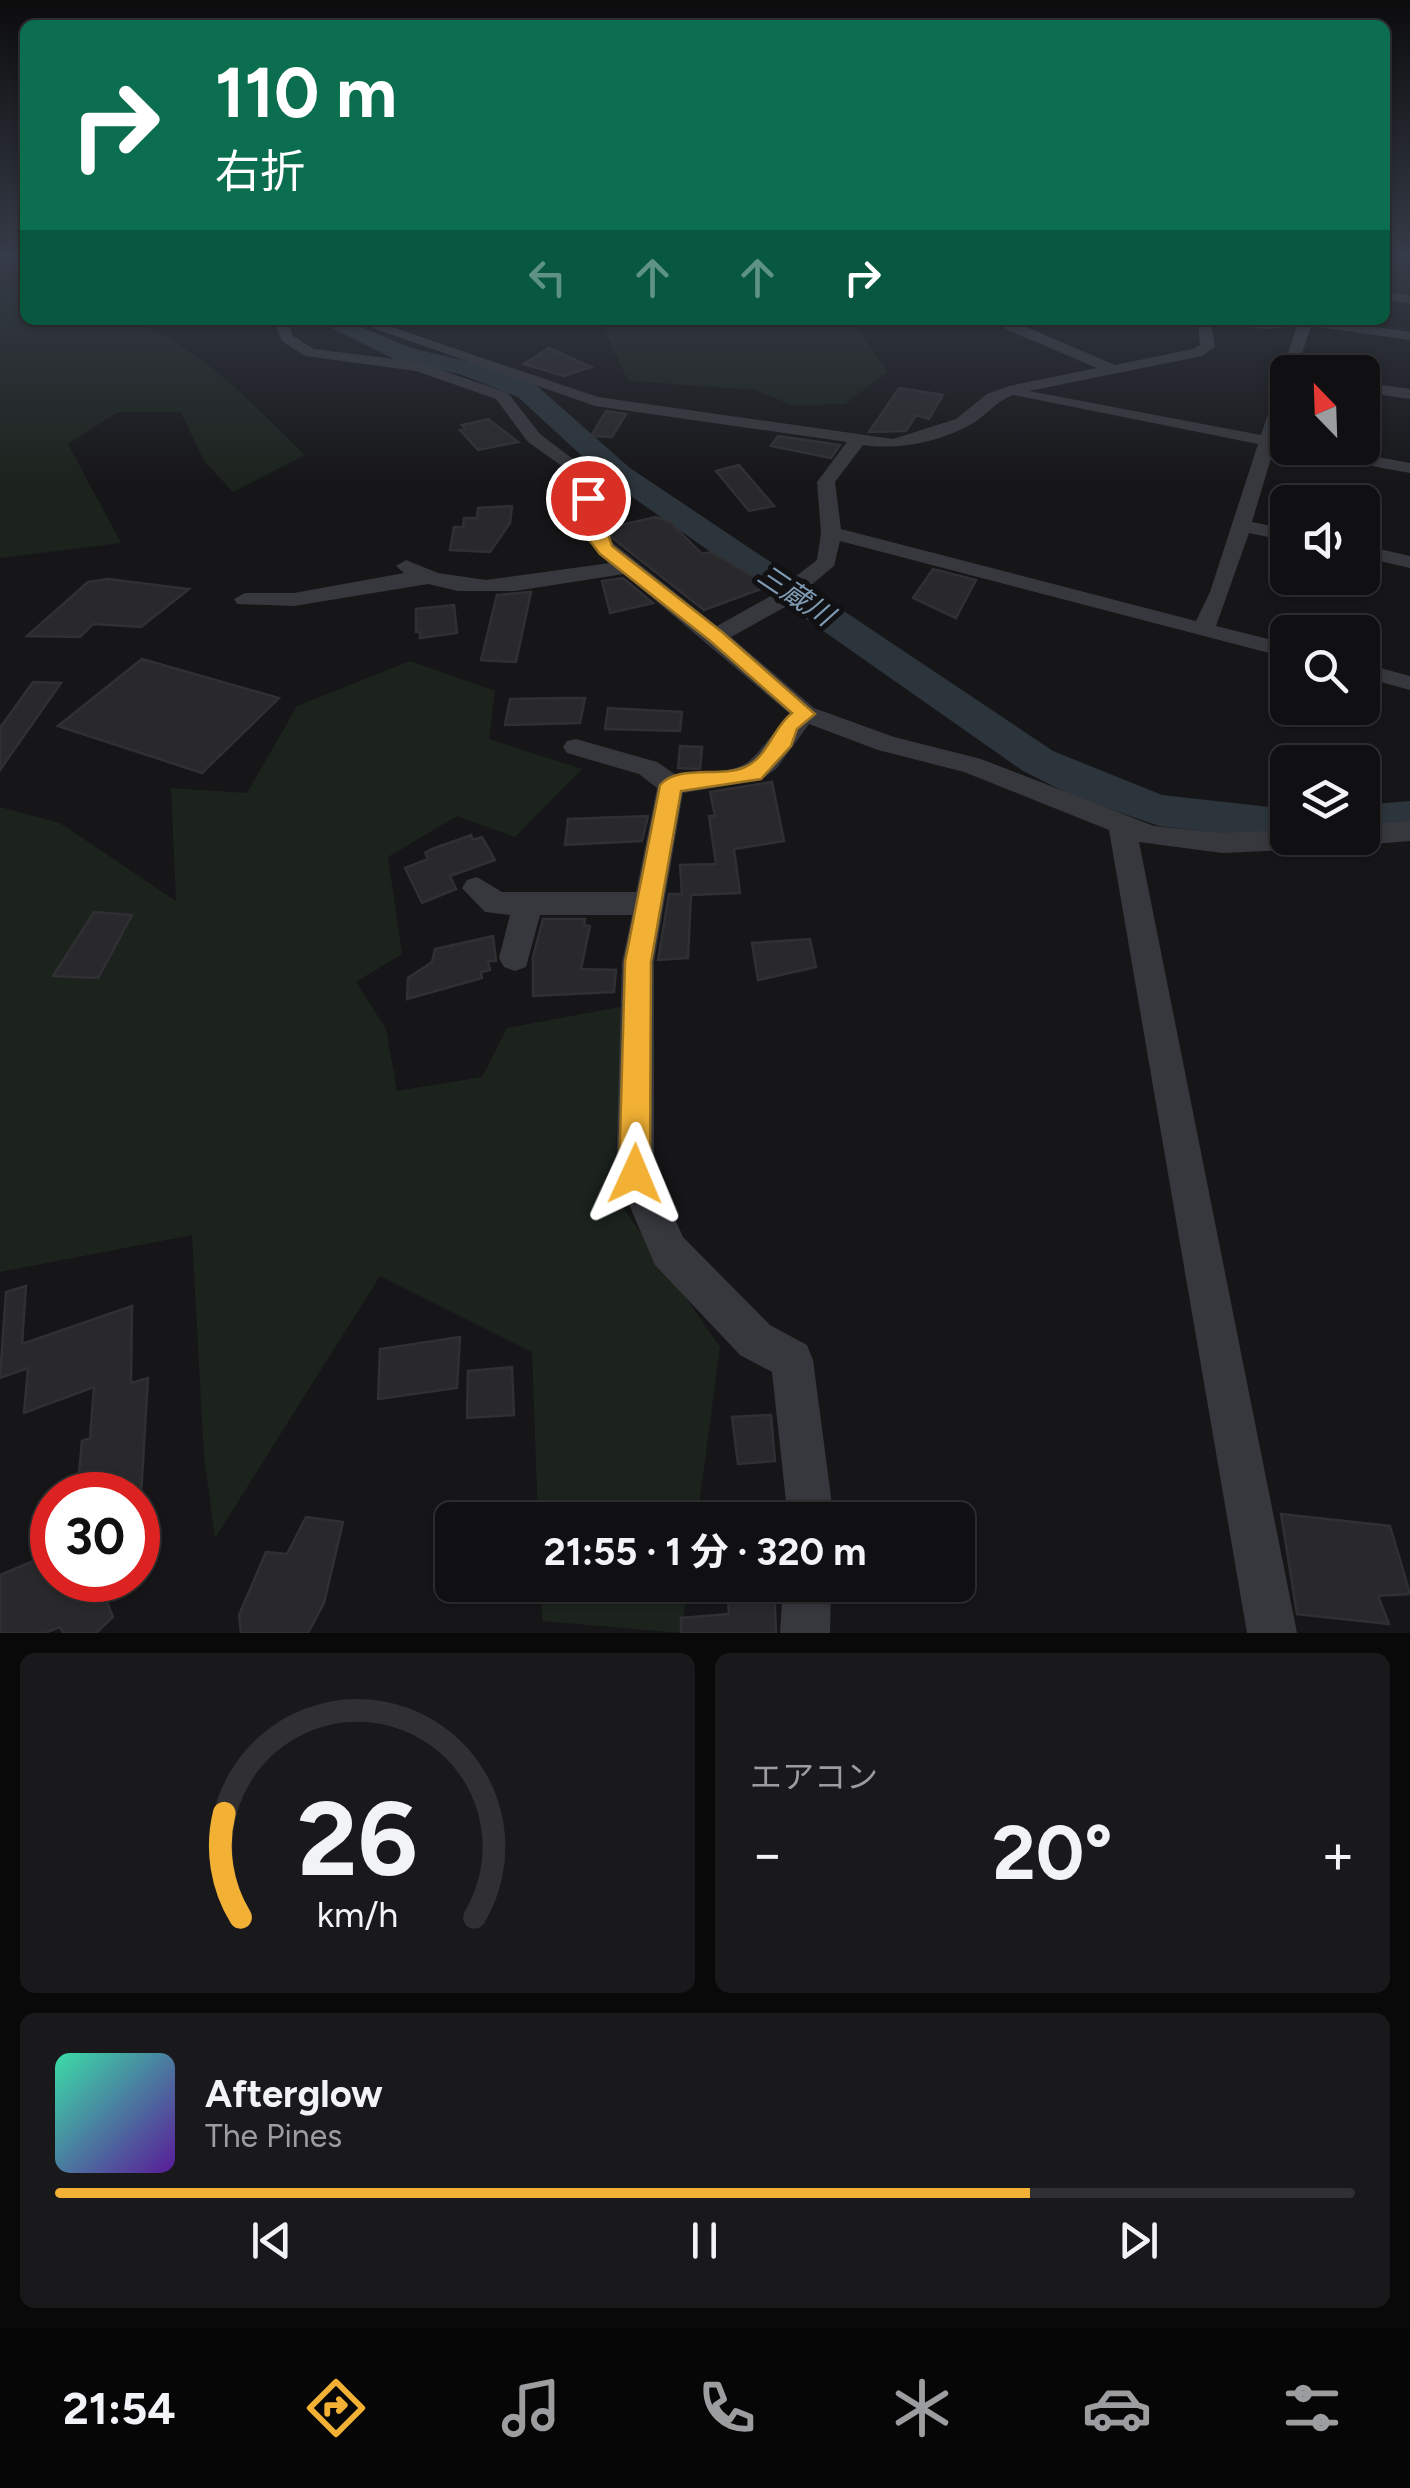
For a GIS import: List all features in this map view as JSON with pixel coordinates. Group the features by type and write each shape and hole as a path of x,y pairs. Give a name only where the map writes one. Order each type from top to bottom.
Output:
{"street":[{"path":"285,332 287,338 310,353 418,368 502,396 534,438 577,470 598,541 805,714 888,744 972,764 1151,836 1222,843 1270,841"},
{"path":"393,332 595,401 894,444 962,424 993,397 1008,392 1198,354 1208,347 1206,332"},
{"path":"1025,332 1116,370"},
{"path":"1380,389 1410,394"},
{"path":"1008,392 1270,441"},
{"path":"1203,630 1221,592 1270,426"},
{"path":"716,636 777,602 827,562 831,533 826,482 860,439"},
{"path":"1380,462 1410,468"},
{"path":"1240,525 1270,531"},
{"path":"831,533 1270,647"},
{"path":"1380,555 1410,562"},
{"path":"245,599 274,603 321,600 415,572 495,585 628,567"},
{"path":"1380,675 1410,683"},
{"path":"576,746 648,768 671,785 753,774 783,742 788,726 805,714"},
{"path":"671,785 638,962 635,1174 669,1251 755,1340 792,1360 809,1502"},
{"path":"1122,825 1272,1633"},
{"path":"1380,834 1410,831"},
{"path":"477,888 496,904 526,907 648,902"},
{"path":"516,958 526,907"},
{"path":"804,1633 806,1602"}],"shaded area":[{"path":"0,332 157,332 223,377 305,455 233,492 204,461 181,412 118,412 68,444 121,543 0,558"},
{"path":"606,332 860,332 888,372 845,404 794,406 755,390 628,381"},
{"path":"410,661 495,691 489,739 582,769 515,837 457,816 388,857 402,954 356,982 386,1029 397,1091 482,1077 507,1028 625,1006 613,1193 720,1347 699,1502 537,1502 532,1352 380,1276 215,1538 204,1456 192,1235 0,1272 0,807 60,823 176,901 171,788 247,793 297,706"},
{"path":"541,1602 686,1602 681,1633 542,1621"}],"building":[{"path":"549,348 591,367 564,376 524,364"},
{"path":"899,388 943,395 929,419 916,415 906,431 869,432"},
{"path":"606,411 626,414 612,437 591,436"},
{"path":"488,419 518,442 478,450 460,430 465,429 462,425"},
{"path":"778,436 840,445 831,458 771,446"},
{"path":"739,465 774,506 749,511 716,471"},
{"path":"512,506 510,523 490,552 450,550 454,527 463,527 464,518 477,518 478,508"},
{"path":"656,517 670,522 702,554 711,552 769,586 704,610 611,537 608,528"},
{"path":"933,569 976,580 956,618 913,598"},
{"path":"623,578 653,603 610,613 602,581"},
{"path":"108,579 189,589 141,627 93,624 80,637 27,636 88,582"},
{"path":"531,592 516,662 481,660 497,595"},
{"path":"454,605 457,633 420,638 420,632 416,632 416,609"},
{"path":"142,659 279,698 202,773 58,726"},
{"path":"33,682 61,683 0,770 0,728"},
{"path":"585,698 580,723 505,725 510,699"},
{"path":"608,708 682,712 680,731 605,729"},
{"path":"680,746 702,747 700,769 678,768"},
{"path":"772,782 784,841 734,849 740,893 691,895 688,958 658,960 669,894 682,894 680,865 716,864 710,792"},
{"path":"648,816 642,841 565,845 568,819"},
{"path":"471,835 473,840 482,837 495,860 450,876 456,889 422,903 405,868 428,859 425,853 432,849"},
{"path":"94,912 132,915 98,978 53,976"},
{"path":"543,919 585,919 584,925 590,926 581,969 616,970 614,992 533,996 533,957"},
{"path":"493,936 496,961 488,961 490,970 481,972 482,978 407,999 408,978 432,962 435,949"},
{"path":"810,939 816,967 758,980 752,943"},
{"path":"26,1286 22,1344 132,1306 131,1383 148,1378 142,1472 79,1472 82,1441 90,1438 94,1387 24,1413 28,1368 0,1378 6,1292"},
{"path":"460,1337 457,1388 378,1399 380,1349"},
{"path":"512,1367 514,1415 467,1418 468,1371"},
{"path":"771,1415 775,1461 738,1464 732,1417"},
{"path":"1281,1514 1390,1526 1410,1594 1378,1596 1389,1624 1297,1614"},
{"path":"306,1517 343,1522 324,1603 308,1633 241,1633 239,1615 266,1552 287,1554"},
{"path":"30,1562 30,1602 107,1602 113,1617 96,1633 63,1633 60,1627 45,1633 0,1633 0,1575"},
{"path":"728,1602 775,1602 776,1633 681,1633 681,1618 729,1614"}],"waterway":[{"name":"三蔵川","path":"354,332 403,354 470,369 527,391 619,474 1038,761 1090,786 1159,810 1270,823"},
{"name":"三蔵川","path":"1380,820 1410,817"}],"route":[{"path":"588,498 598,541 606,550 716,636 805,714 788,726 783,742 753,774 671,785 662,813 638,962 635,1174"}]}
